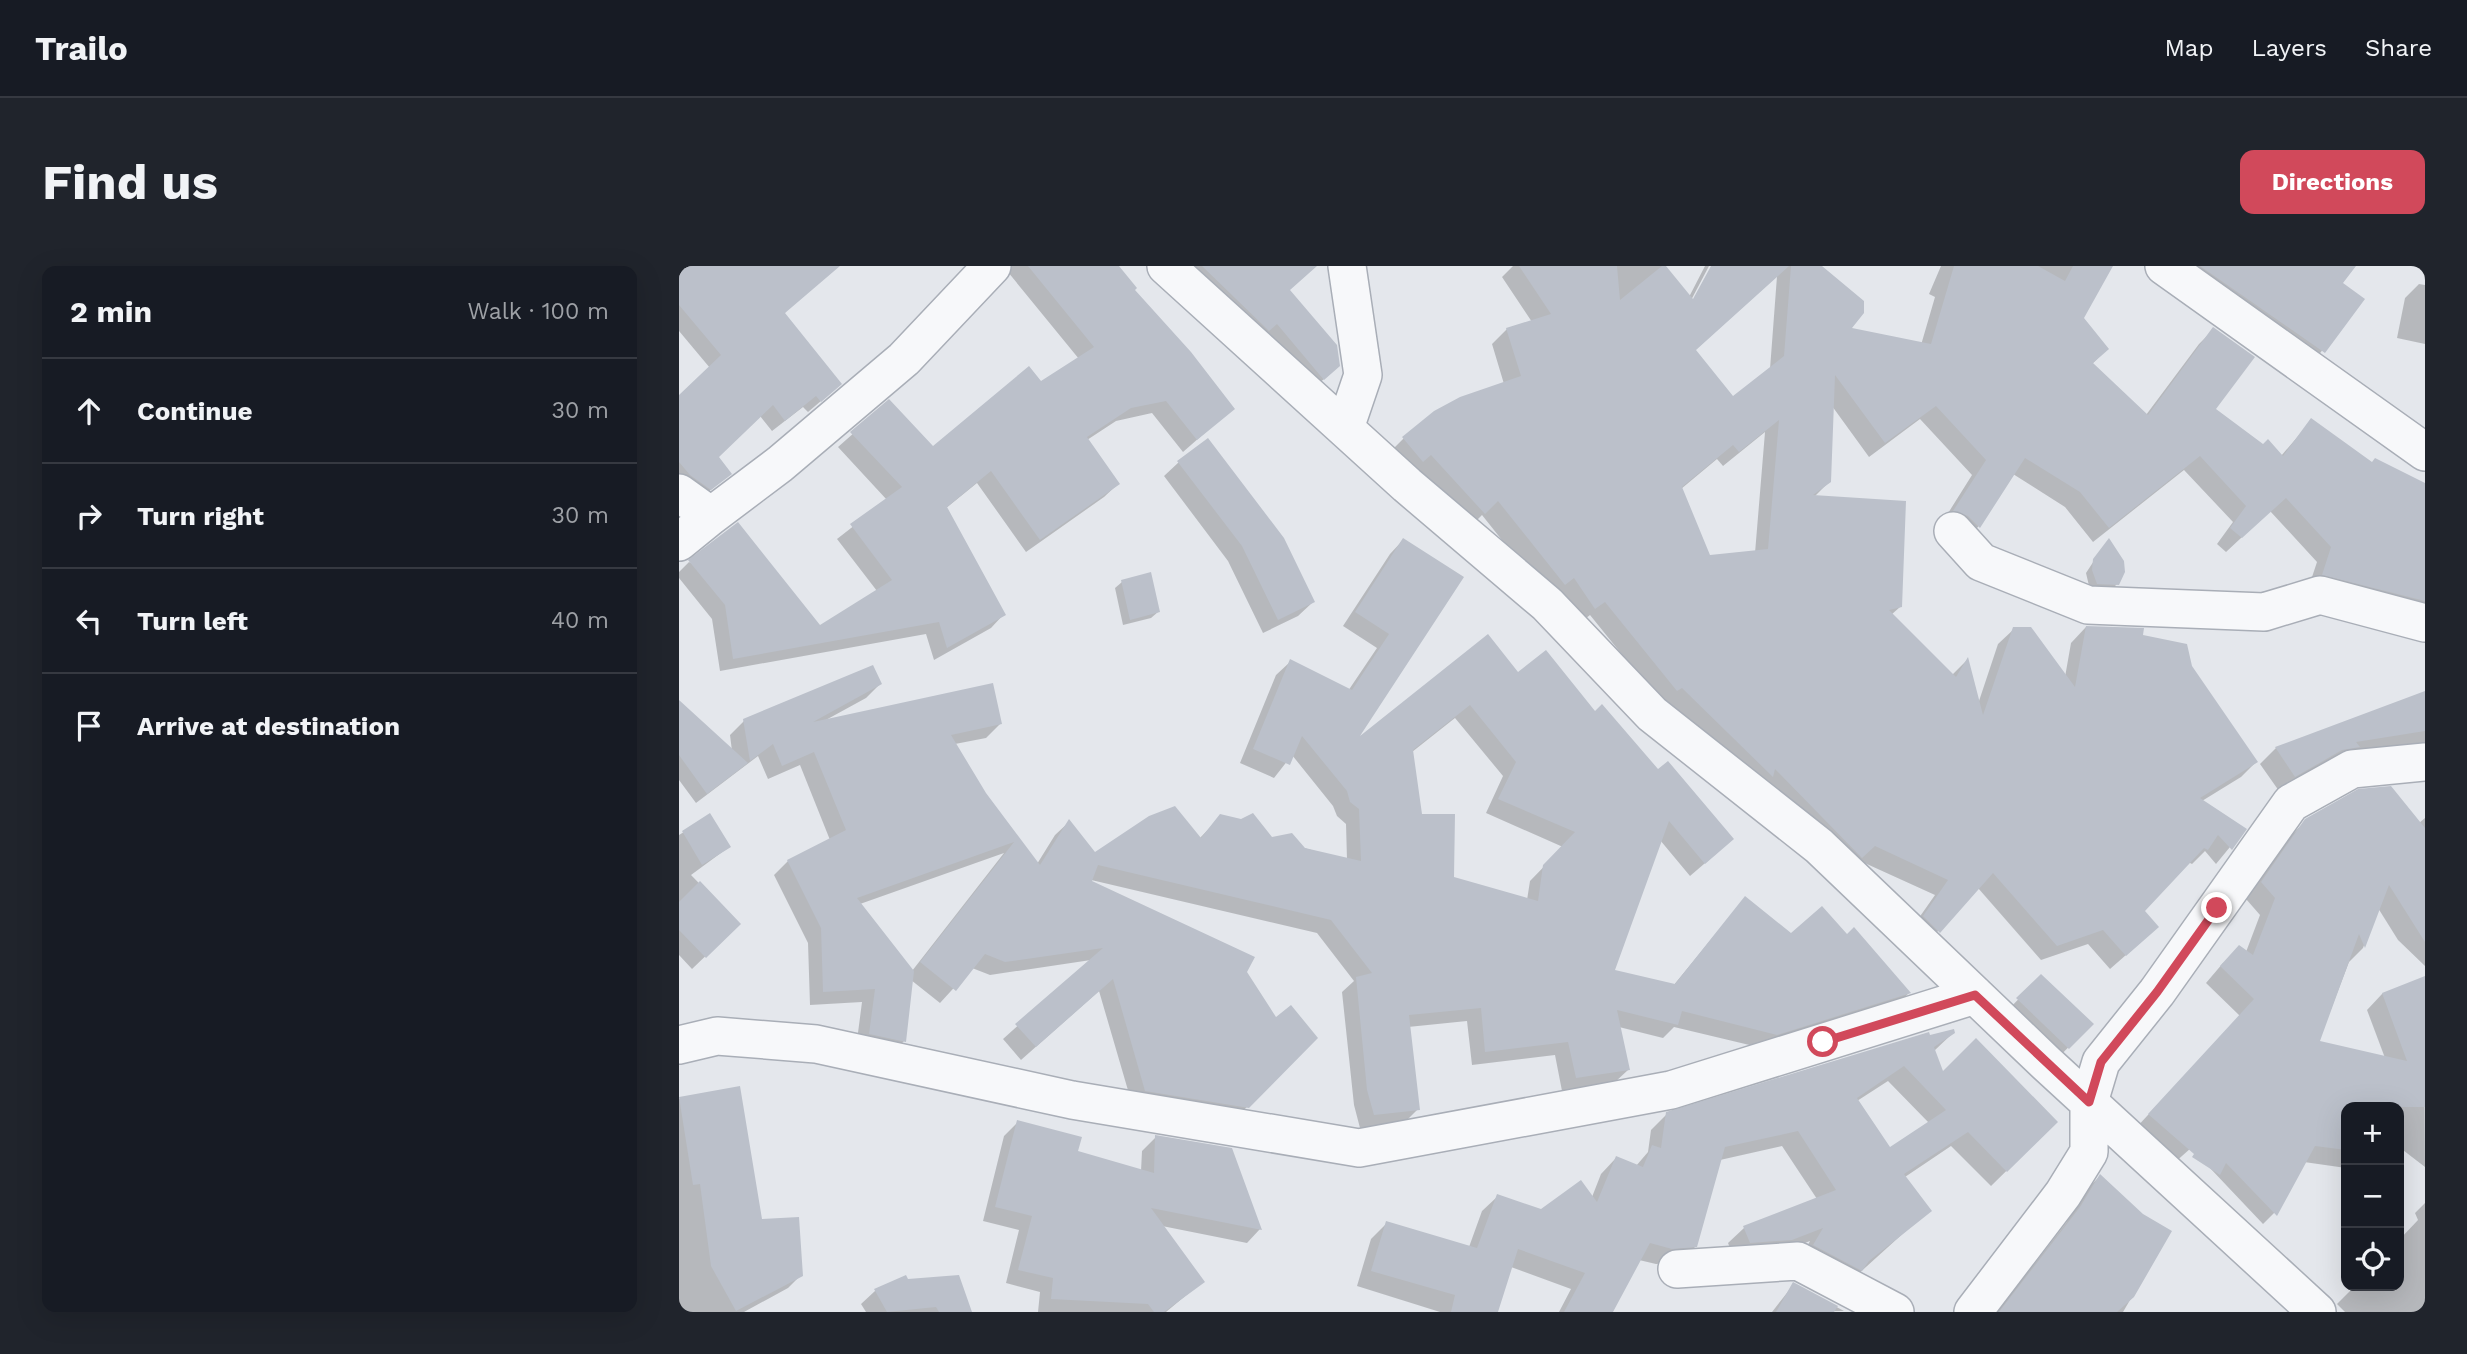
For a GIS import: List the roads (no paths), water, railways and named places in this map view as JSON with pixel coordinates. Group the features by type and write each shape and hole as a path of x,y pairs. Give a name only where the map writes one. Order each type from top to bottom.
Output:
{"street":[{"path":"679,542 780,464 904,359 992,266"},
{"path":"1166,266 1345,428 1547,604 1652,714 1819,846 2089,1102 2296,1306"},
{"path":"1345,428 1363,376 1346,266"},
{"path":"2164,266 2425,452"},
{"path":"679,493 712,516"},
{"path":"1953,531 1981,562 2088,605 2264,612 2320,595 2425,623"},
{"path":"1973,1312 2063,1194 2089,1152 2089,1102 2101,1062 2157,992 2291,803 2353,769 2425,762"},
{"path":"679,1045 717,1036 817,1044 1072,1100 1359,1148 1671,1090 1975,995"},
{"path":"1677,1269 1798,1261 1895,1312"}]}
